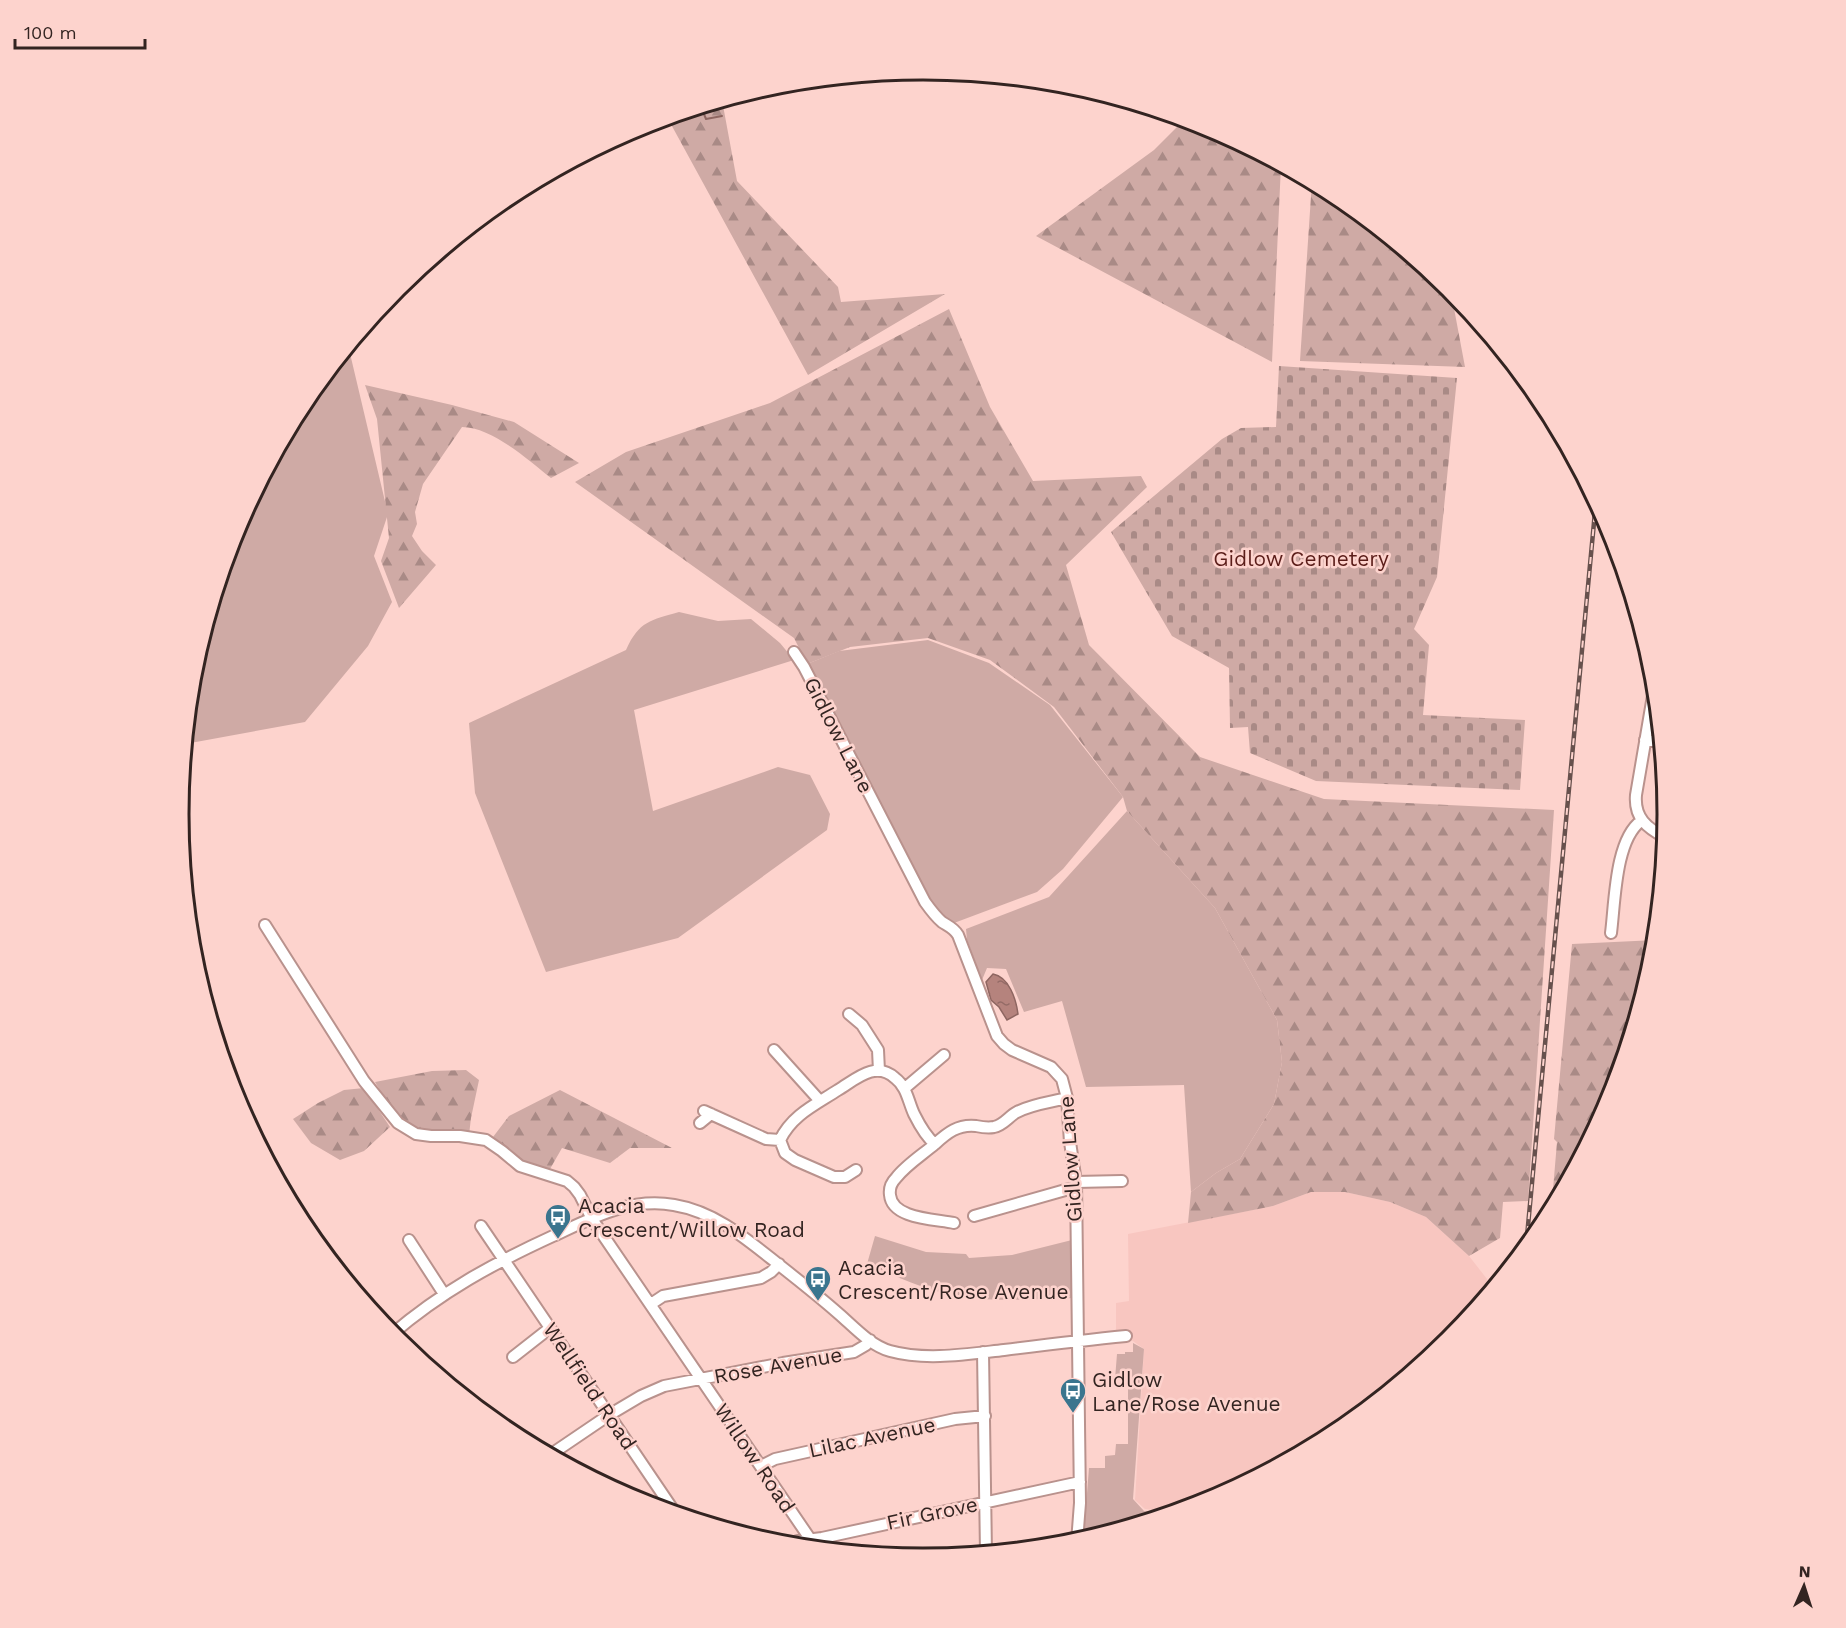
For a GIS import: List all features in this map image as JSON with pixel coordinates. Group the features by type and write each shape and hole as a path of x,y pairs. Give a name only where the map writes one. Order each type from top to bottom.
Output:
{"street":[{"name":"Gidlow Lane","path":"794,652 926,902 933,913 958,934 997,1036 1012,1050 1051,1067 1062,1079 1067,1098 1076,1184 1080,1482 1078,1531"},
{"path":"1650,714 1636,801 1641,821 1657,833"},
{"path":"1646,740 1653,741"},
{"path":"1611,933 1622,850 1630,831 1641,821"},
{"name":"Willow Road","path":"265,925 364,1081 399,1123 416,1134 486,1140 520,1166 567,1181 574,1187 592,1219 811,1539"},
{"path":"849,1014 862,1025 878,1050 879,1071"},
{"path":"774,1050 820,1101"},
{"path":"905,1088 944,1055"},
{"path":"780,1140 790,1123 801,1113 865,1073 879,1071 894,1076 905,1088 914,1114 935,1144"},
{"path":"954,1223 905,1213 894,1207 890,1198 890,1187 896,1178 947,1133 959,1127 972,1125 994,1127 1016,1112 1067,1098"},
{"path":"699,1123 708,1112 766,1139 780,1140"},
{"path":"780,1140 785,1153 834,1178 845,1177 856,1170"},
{"path":"974,1216 1076,1184 1122,1182"},
{"path":"400,1328 444,1294 503,1259 615,1209 636,1204 661,1203 687,1207 730,1228 779,1264 870,1340"},
{"name":"Wellfield Road","path":"481,1226 669,1503"},
{"path":"409,1240 444,1294"},
{"path":"651,1304 663,1296 760,1278 779,1264"},
{"path":"513,1357 550,1328"},
{"name":"Rose Avenue","path":"557,1450 609,1415 641,1396 664,1386 854,1352 870,1340 889,1351 937,1355 1125,1336"},
{"path":"983,1352 986,1545"},
{"name":"Lilac Avenue","path":"761,1466 775,1459 955,1419 985,1416"},
{"name":"Fir Grove","path":"824,1542 986,1502 1080,1482"}],"shaded area":[{"path":"1311,1192 1345,1192 1390,1202 1426,1217 1469,1256 1487,1279 1487,1284 1442,1333 1407,1366 1331,1425 1248,1473 1204,1493 1158,1510 1145,1509 1135,1500 1144,1349 1126,1336 1116,1333 1116,1303 1129,1301 1128,1234 1273,1206"}],"green space":[{"path":"723,108 737,181 838,287 841,302 945,294 808,375 671,124"},
{"path":"1179,125 1248,155 1281,173 1272,362 1036,236 1154,150"},
{"path":"1311,191 1370,231 1407,262 1454,308 1465,367 1300,361"},
{"path":"949,309 990,407 1033,481 1141,476 1147,487 1066,565 1089,645 1200,757 1324,799 1554,810 1528,1201 1503,1202 1500,1238 1469,1256 1426,1217 1390,1202 1345,1192 1311,1192 1273,1206 1188,1223 1191,1192 1240,1159 1274,1104 1282,1062 1277,1020 1215,908 1127,811 1123,797 1054,707 990,660 928,638 850,647 807,664 794,638 575,482 626,452 770,403"},
{"path":"350,355 388,514 374,556 392,602 368,646 305,722 192,743 203,671 214,624 227,578 244,533 287,447 312,406"},
{"name":"Gidlow Cemetery","path":"1279,366 1457,378 1437,577 1414,629 1429,645 1423,715 1525,720 1520,790 1316,781 1250,753 1248,727 1230,728 1229,668 1172,636 1111,532 1222,439 1241,428 1276,427"},
{"path":"365,385 514,422 579,463 551,478 497,438 473,428 462,427 423,484 415,512 417,524 412,536 422,551 436,565 399,608 381,561 389,538 377,419"},
{"path":"679,612 718,621 751,619 780,643 794,660 634,710 653,811 778,767 810,775 830,814 827,830 678,938 546,972 475,793 469,723 626,650 641,627 661,617"},
{"path":"928,640 989,663 1050,705 1123,797 1063,869 1037,892 954,923 943,919 932,904 807,664 839,651"},
{"path":"1127,811 1215,908 1277,1020 1282,1062 1274,1104 1240,1159 1191,1192 1184,1085 1086,1087 1062,1001 1024,1012 1006,969 987,968 982,980 967,940 966,929 1049,897"},
{"path":"1646,940 1619,1050 1582,1139 1553,1191 1557,1142 1554,1139 1572,944"},
{"path":"466,1070 479,1080 469,1135 429,1131 410,1125 392,1108 375,1082 432,1071"},
{"path":"364,1088 390,1127 364,1151 340,1160 311,1143 293,1119 344,1090"},
{"path":"560,1090 672,1148 630,1148 610,1163 562,1148 550,1169 527,1164 493,1137 509,1116"},
{"path":"875,1236 926,1252 966,1254 969,1258 1012,1255 1072,1240 1073,1298 977,1299 926,1288 867,1264"},
{"path":"1133,1343 1144,1349 1133,1499 1144,1511 1153,1512 1084,1530 1089,1468 1105,1468 1105,1456 1115,1455 1116,1444 1128,1444 1128,1380 1115,1379 1117,1354 1133,1352"}],"water":[{"path":"993,974 1003,979 1016,1002 1018,1014 1007,1020 999,1007 991,1000 986,982"}],"waterway":[{"path":"704,113 706,119 722,116"}],"railway":[{"path":"1527,1231 1595,517"}],"place":[{"name":"Acacia Crescent/Willow Road","path":"558,1240"},
{"name":"Acacia Crescent/Rose Avenue","path":"818,1302"},
{"name":"Gidlow Lane/Rose Avenue","path":"1073,1414"}]}
